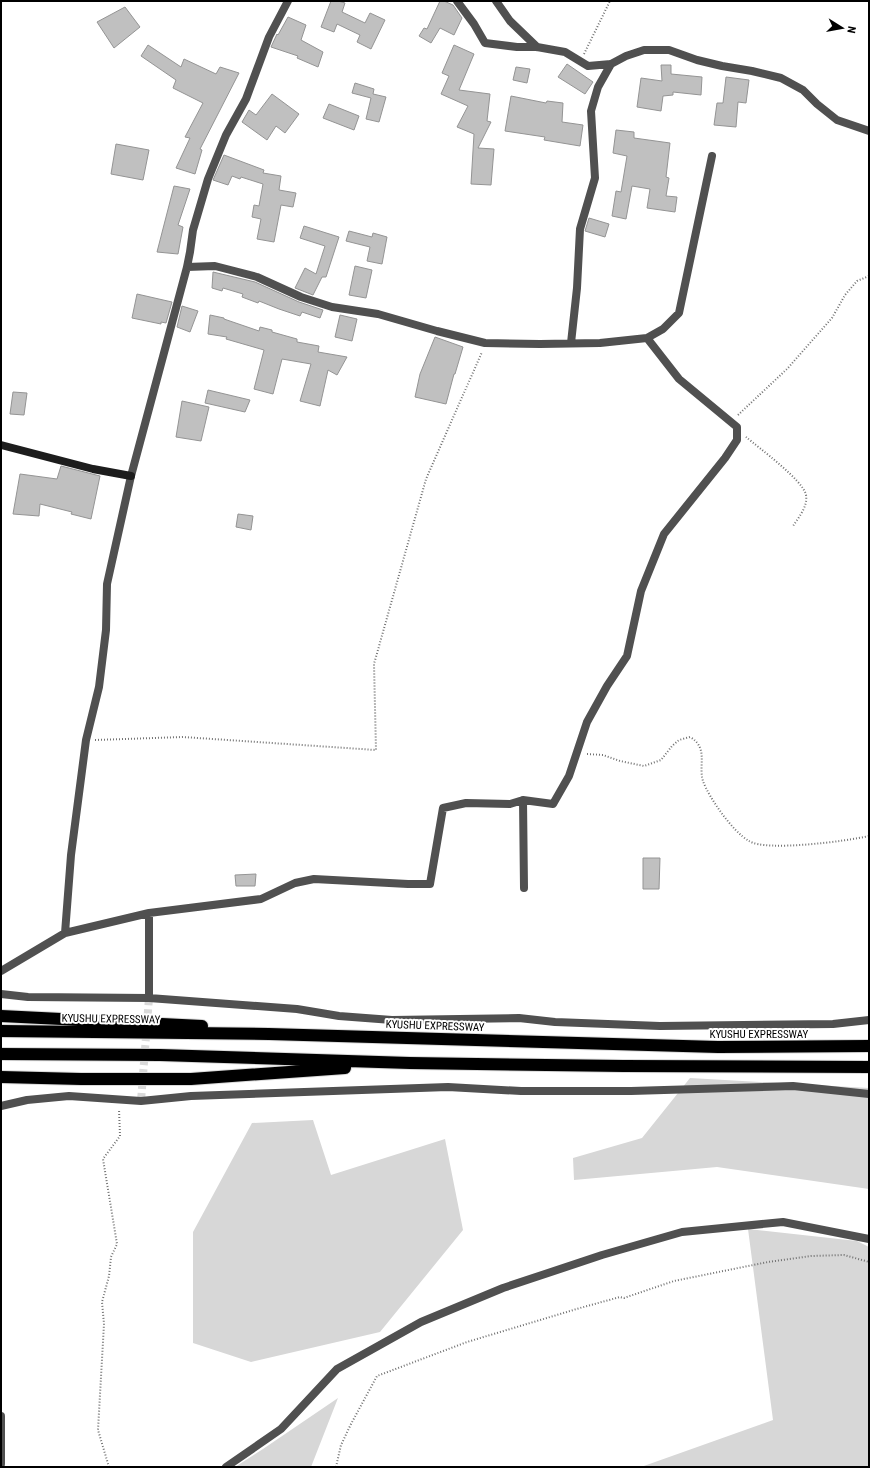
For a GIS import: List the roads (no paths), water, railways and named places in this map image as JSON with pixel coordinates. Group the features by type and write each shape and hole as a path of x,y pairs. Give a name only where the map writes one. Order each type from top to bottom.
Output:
{"highway":[{"path":"1,1016 207,1026 269,1034"},
{"name":"KYUSHU EXPRESSWAY","path":"1,1031 269,1034 718,1047 869,1046"},
{"path":"1,1054 160,1055 410,1063 869,1067"},
{"path":"1,1077 191,1079 410,1063"},
{"path":"1,1084 12,1082 81,1079"}],"street":[{"path":"65,934 71,855 86,740 98,687 106,630 107,584 131,476 187,267 193,230 208,179 226,135 246,99 269,36 288,1"},
{"path":"457,1 474,24 485,43 517,47 537,47 565,52 588,66 611,64 626,56 644,50 669,50 697,60 781,78 803,90 817,104 837,120 869,131"},
{"path":"496,1 510,21 537,47"},
{"path":"571,343 577,288 580,229 595,178 591,111 598,87 611,64"},
{"path":"187,267 215,266 257,277 301,297 332,307 378,314 486,343 600,344 647,338 663,329 679,313 712,156"},
{"path":"1,971 65,934 149,913 261,899 295,883 314,879 430,884 443,808 466,803 510,804 524,800 553,804 569,776 587,722 607,686 627,656 641,590 664,534 725,458 737,440 737,427 679,379 647,338"},
{"path":"1,445 93,469 131,476"},
{"path":"524,800 524,888"},
{"path":"149,913 149,998"},
{"path":"1,994 28,997 149,998 297,1009 339,1016 392,1020 519,1018 562,1022 660,1026 833,1024 869,1020"},
{"path":"1,1106 27,1100 69,1096 119,1100 141,1100 191,1096 448,1087 520,1091 631,1092 793,1086 869,1094"},
{"path":"226,1467 281,1429 337,1369 422,1322 503,1288 602,1255 682,1232 783,1222 869,1239"},
{"path":"1,1416 1,1464"}],"tunnel":[{"path":"141,1101 149,998"}]}
